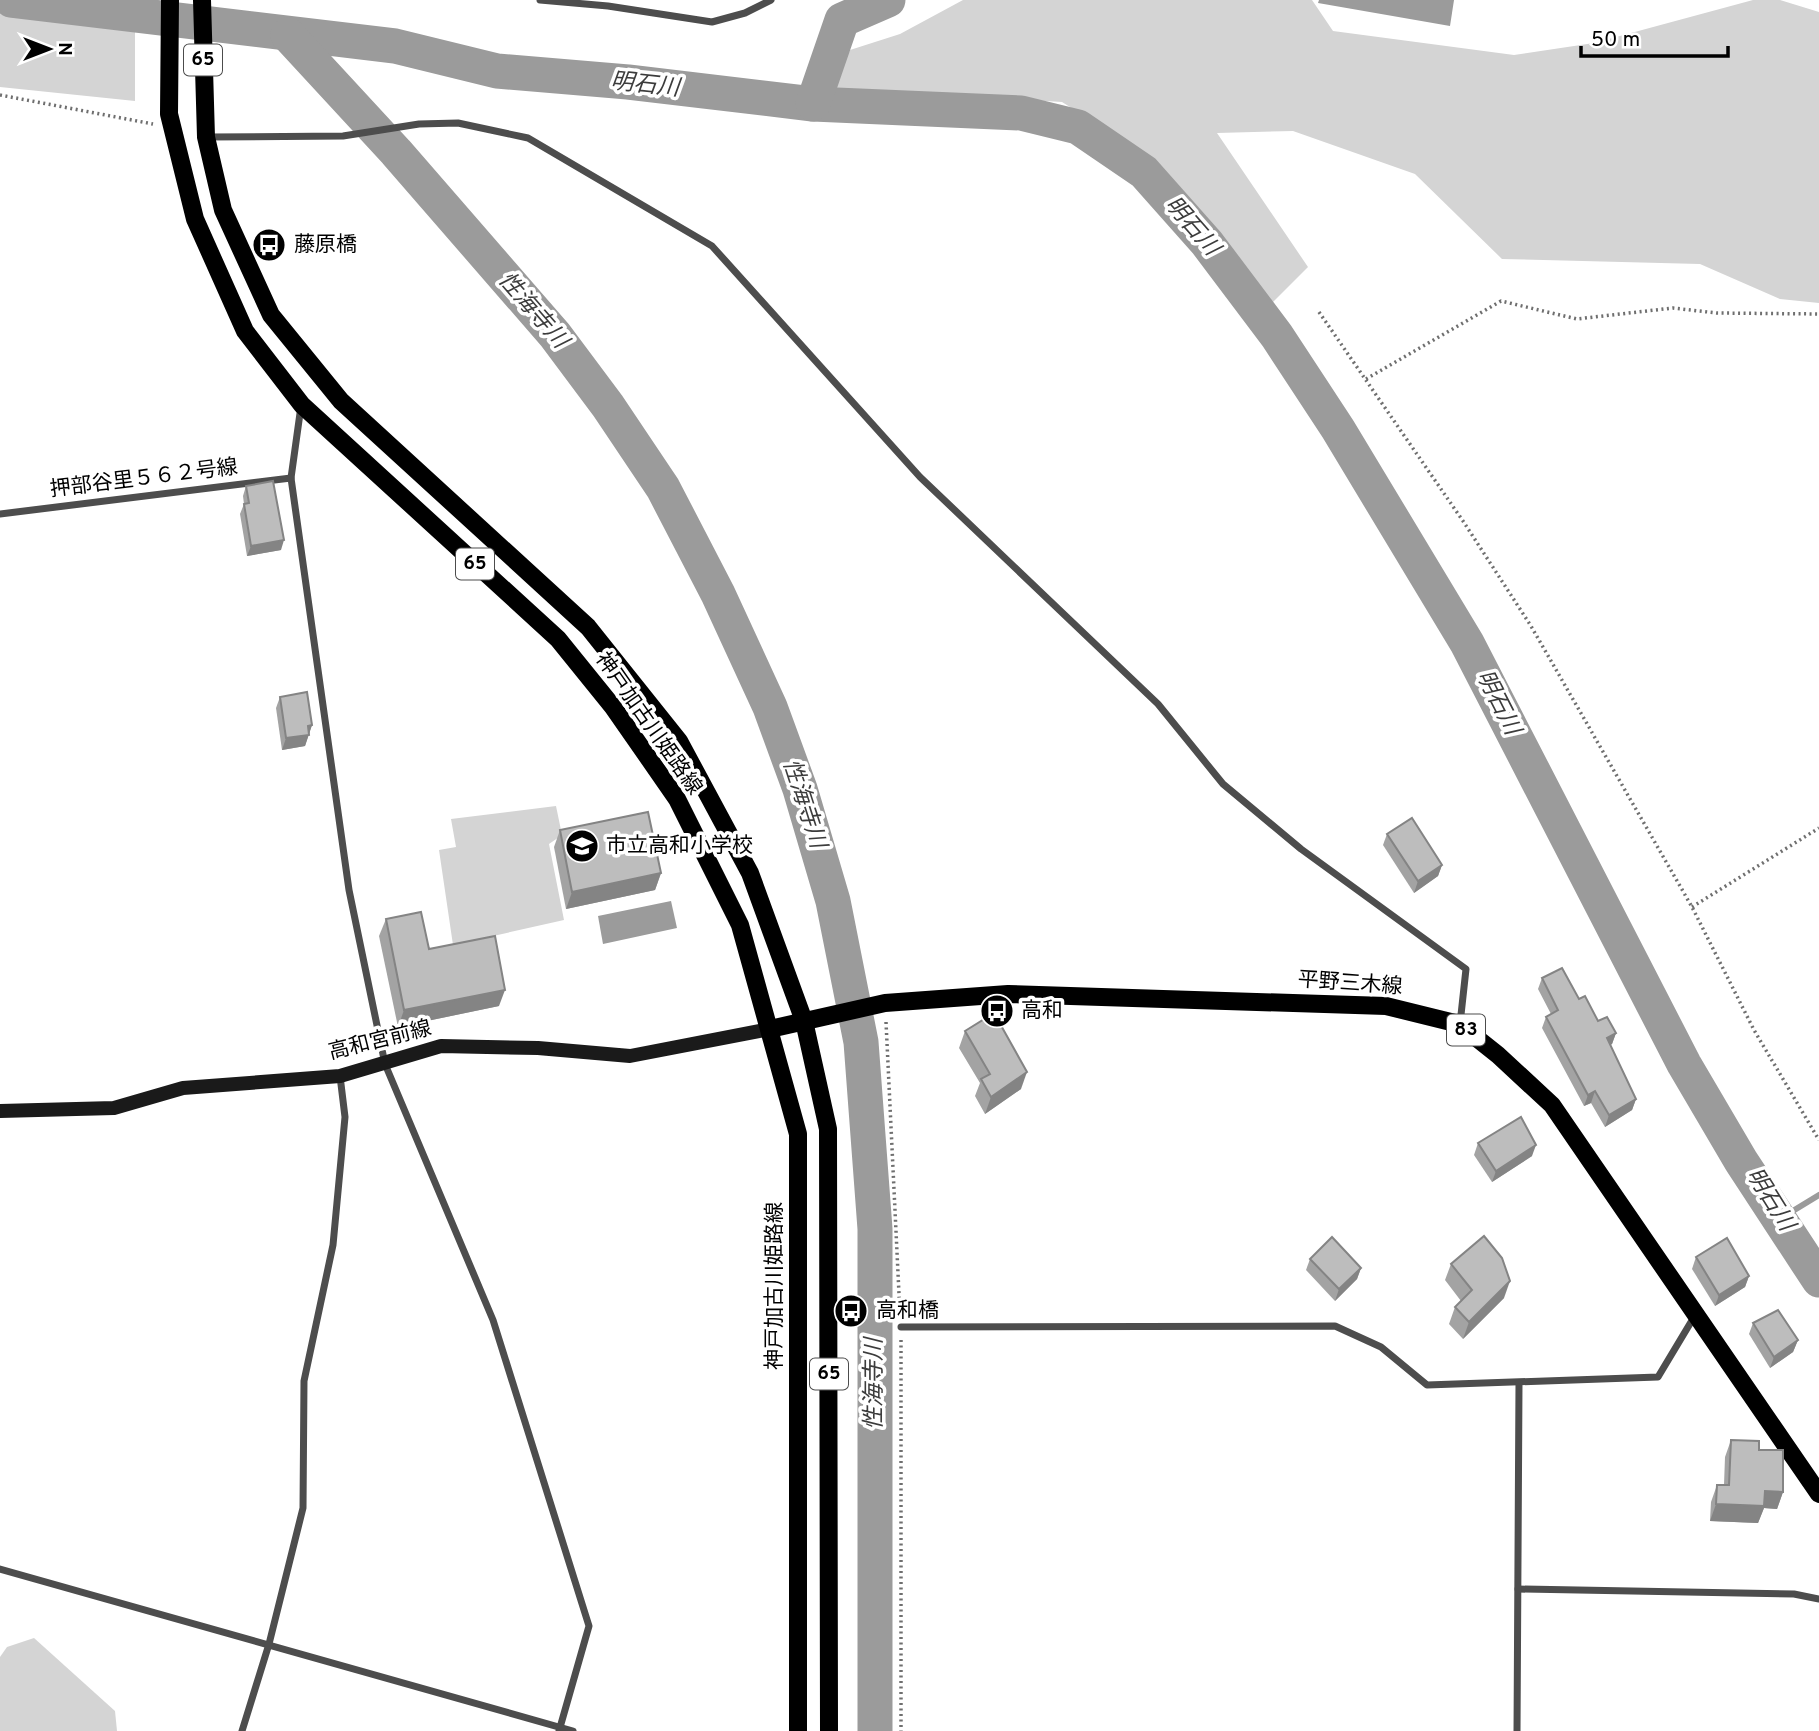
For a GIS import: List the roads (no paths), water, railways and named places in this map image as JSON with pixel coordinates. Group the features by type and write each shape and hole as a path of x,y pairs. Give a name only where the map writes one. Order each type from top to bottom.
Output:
{"main road":[{"name":"神戸加古川姫路線","path":"170,0 169,114 195,219 245,331 302,405 558,639 613,707 677,799 740,925 798,1135 798,1731"},
{"name":"神戸加古川姫路線","path":"202,0 206,128 223,210 271,314 341,401 588,627 679,741 750,873 804,1021 828,1129 829,1731"},
{"name":"平野三木線","path":"770,1030 885,1003 1007,994 1372,1005 1460,1024 1552,1105 1819,1494"}],"street":[{"path":"540,0 608,6 712,22 745,13 771,0"},
{"path":"206,128 343,136 419,124 458,123 528,138 712,246 920,477 1158,704 1223,784 1301,849 1466,969 1460,1024"},
{"path":"302,405 291,478 349,890 385,1064 493,1320 586,1607 589,1626 559,1729"},
{"name":"押部谷里５６２号線","path":"0,514 291,478"},
{"name":"高和宮前線","path":"0,1111 114,1108 183,1088 340,1076 441,1046 538,1048 630,1056 770,1030"},
{"path":"242,1731 269,1644 303,1508 304,1381 334,1245 345,1117 340,1076"},
{"path":"901,1327 1335,1326 1381,1347 1427,1385 1658,1377 1696,1314"},
{"path":"1517,1731 1519,1383"},
{"path":"0,1569 573,1731"},
{"path":"1518,1589 1794,1594 1819,1599"}],"waterway":[{"name":"明石川","path":"11,0 395,46 497,71 628,82 813,104 1021,113 1078,127 1144,172 1207,243 1277,336 1338,429 1467,643 1684,1064 1741,1161 1819,1280"},
{"path":"813,104 842,20 888,0"},
{"name":"性海寺川","path":"288,35 396,152 555,335 608,406 663,488 718,594 770,707 800,789 833,901 861,1042 875,1229 875,1731"},
{"path":"1778,1220 1819,1195"}],"place":[{"name":"藤原橋","path":"269,245"},
{"name":"市立高和小学校","path":"582,846"},
{"name":"高和","path":"997,1011"},
{"name":"高和橋","path":"851,1311"}]}
